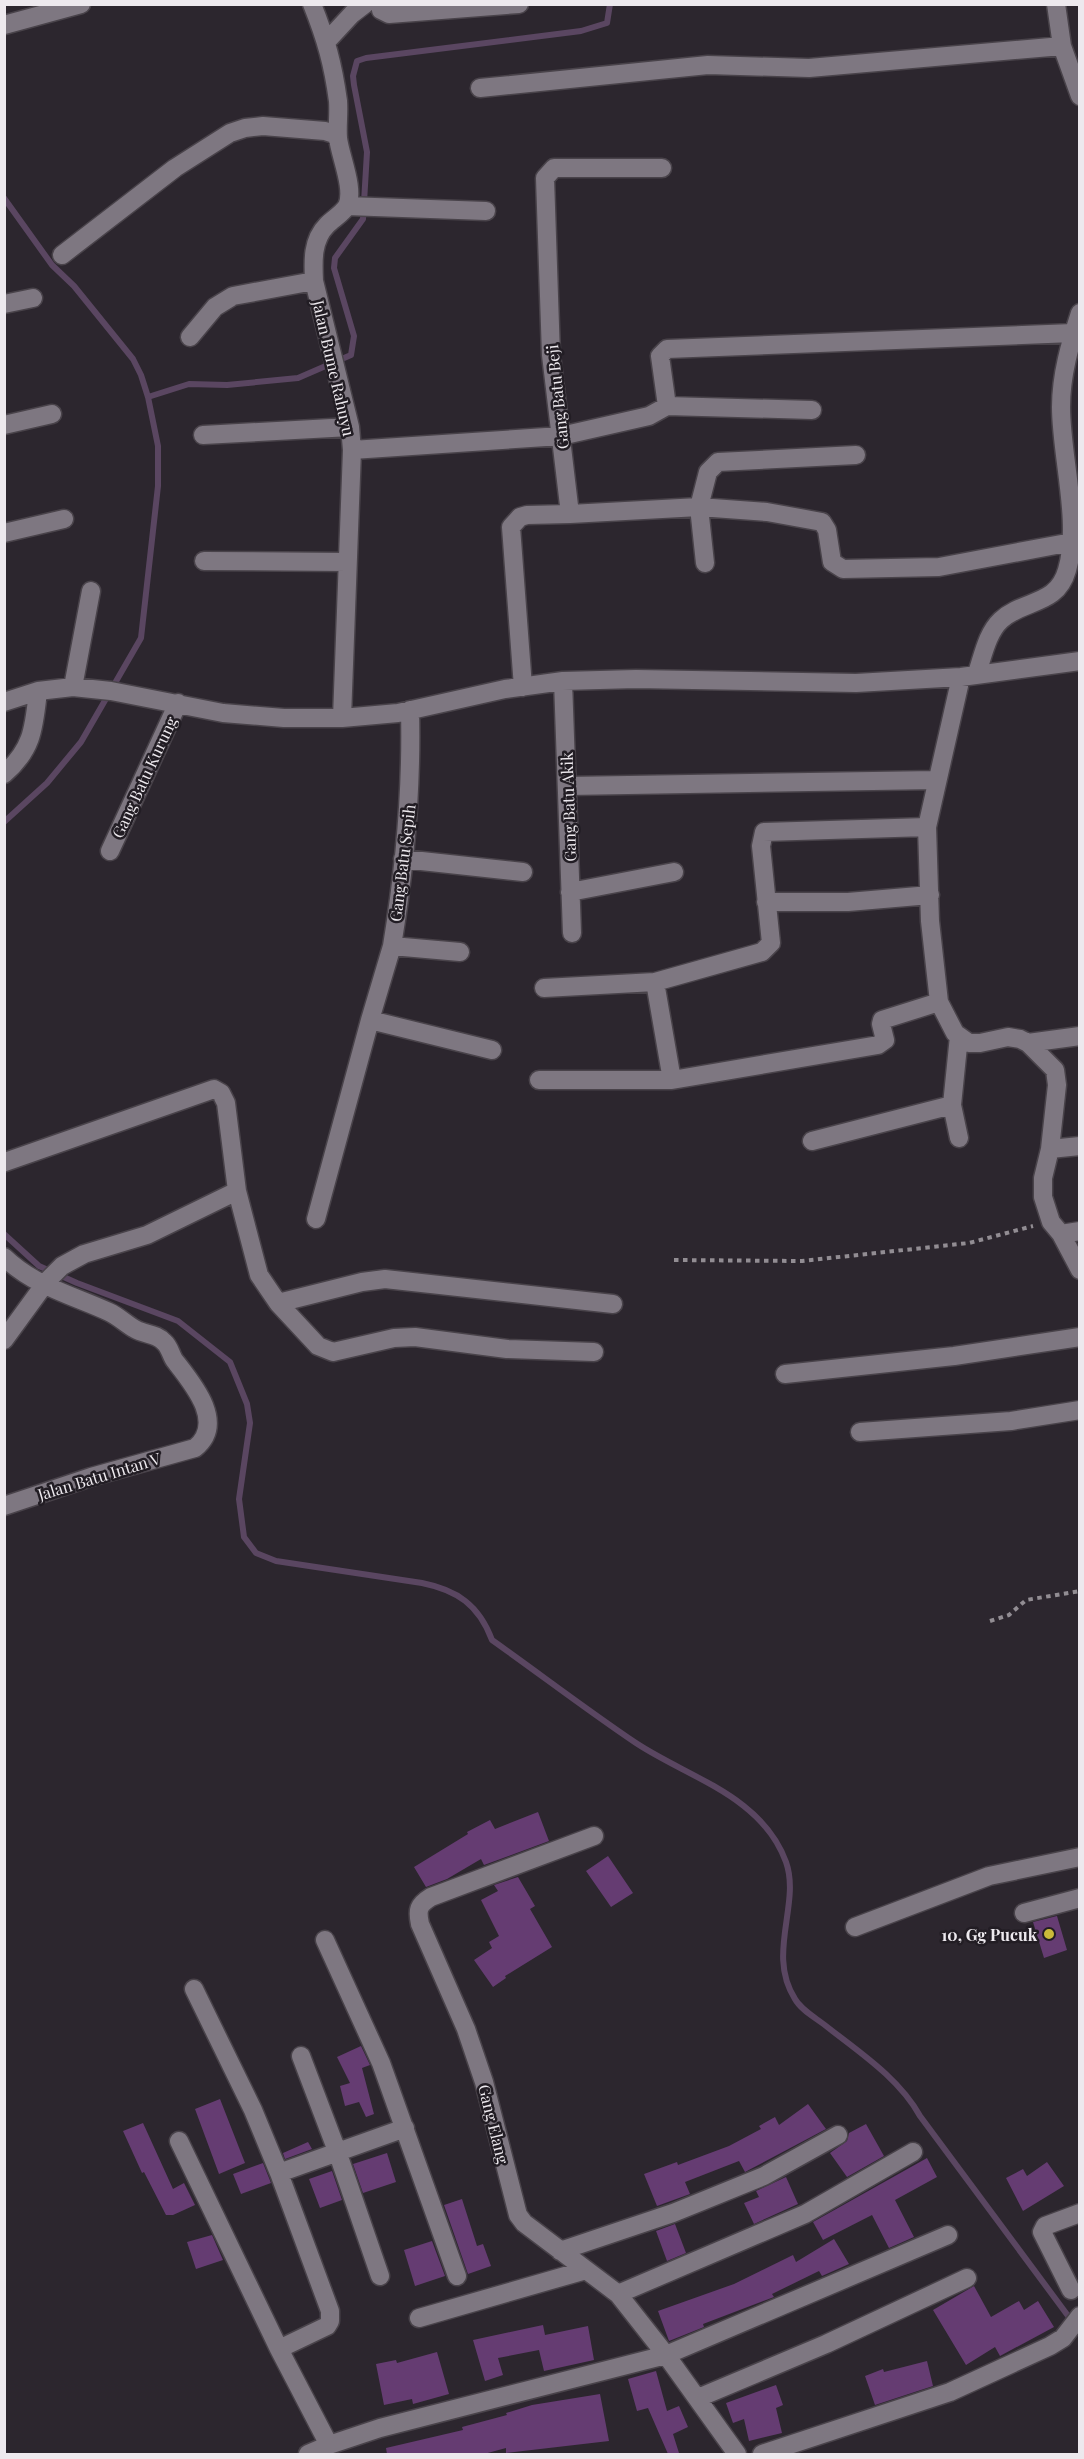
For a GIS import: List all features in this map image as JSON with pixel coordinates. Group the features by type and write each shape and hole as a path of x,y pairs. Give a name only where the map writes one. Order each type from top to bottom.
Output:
{"street":[{"path":"4,24 81,4"},
{"path":"312,4 327,41 338,104 338,139 349,195 346,206 486,211"},
{"path":"327,41 367,5 389,14 519,4"},
{"path":"1056,4 1062,46 1080,96"},
{"path":"480,88 708,65 809,69 1062,46"},
{"path":"62,255 175,168 230,133 263,126 325,131 334,134 338,139"},
{"name":"Gang Batu Beji","path":"570,514 551,355 545,178 554,168 662,168"},
{"name":"Jalan Bume Rahuyu","path":"342,718 346,562 352,450 350,427 314,281 313,253 323,230 346,206"},
{"path":"190,337 215,307 233,296 314,281"},
{"path":"4,304 33,298"},
{"path":"1080,314 1065,364 1061,407 1072,542 1068,570 1060,587 1048,597 1014,611 1001,620 992,632 969,675 936,780 927,827 930,921 939,1002 953,1029 969,1043 1008,1037 1028,1043 1080,1036"},
{"path":"667,406 660,356 668,349 1073,333"},
{"path":"352,450 561,436 649,416 667,406 812,410"},
{"path":"4,424 51,414"},
{"path":"203,435 350,427"},
{"path":"705,563 699,507 708,472 718,462 856,455"},
{"path":"523,687 511,527 520,516 699,507 767,512 822,522 827,530 832,562 843,569 951,566 1072,542"},
{"path":"4,533 64,519"},
{"path":"204,561 346,562"},
{"path":"73,687 91,591"},
{"path":"4,702 38,691 73,687 92,688 251,716 342,718 410,710 563,681 636,679 856,683 969,675 1080,661"},
{"name":"Gang Batu Akik","path":"563,681 572,933"},
{"path":"4,774 28,748 33,732 38,691"},
{"name":"Gang Batu Kurung","path":"110,850 178,703"},
{"name":"Gang Batu Sepih","path":"410,710 410,799 392,946 460,952"},
{"path":"568,786 936,780"},
{"path":"544,988 654,982 762,952 771,944 772,939 761,846 765,832 927,827"},
{"path":"404,859 523,872"},
{"path":"570,892 674,872"},
{"path":"766,902 848,902 930,895"},
{"path":"316,1219 392,946"},
{"path":"654,982 672,1080"},
{"path":"539,1080 672,1080 878,1045 885,1040 882,1020 939,1002"},
{"path":"370,1020 492,1050"},
{"path":"959,1036 952,1105 959,1138"},
{"path":"1028,1043 1056,1074 1058,1085 1050,1149 1043,1178 1043,1197 1056,1228 1080,1270"},
{"path":"5,1162 213,1089 224,1096 226,1103 237,1191 259,1275 278,1304 318,1346 333,1352 394,1338 415,1337 507,1349 594,1352"},
{"path":"812,1141 952,1105"},
{"path":"1050,1149 1080,1146"},
{"path":"4,1340 45,1283 62,1266 84,1254 147,1235 237,1191"},
{"path":"1056,1228 1080,1231"},
{"path":"4,1257 15,1267 45,1283"},
{"path":"278,1304 362,1282 385,1279 613,1304"},
{"name":"Jalan Batu Intan V","path":"4,1506 101,1474 195,1448 206,1437 208,1431 204,1404 193,1383 173,1359 166,1342 155,1335 138,1331 111,1312 45,1283"},
{"path":"785,1374 954,1356 1080,1337"},
{"path":"860,1432 1011,1421 1080,1410"},
{"name":"Gang Elang","path":"594,1836 431,1897 421,1903 417,1912 420,1924 466,2029 484,2082 518,2215 524,2223 618,2294 698,2398 737,2454"},
{"path":"855,1927 989,1876 1080,1857"},
{"path":"1024,1913 1080,1898"},
{"path":"325,1940 381,2063 457,2276"},
{"path":"194,1989 253,2110 279,2173 330,2316 327,2326 279,2349"},
{"path":"301,2056 338,2151 380,2276"},
{"path":"279,2173 405,2128"},
{"path":"560,2251 673,2213 764,2176 838,2135"},
{"path":"179,2141 279,2349 329,2445"},
{"path":"618,2294 805,2214 913,2152"},
{"path":"762,2454 950,2392 1063,2338 1077,2303 1042,2232 1044,2228 1080,2213"},
{"path":"308,2454 380,2428 666,2355 948,2235"},
{"path":"419,2318 586,2270"},
{"path":"698,2398 826,2344 967,2278"}],"path":[{"path":"674,1260 801,1261 969,1243 1056,1228"},
{"path":"990,1621 1009,1615 1026,1600 1080,1591"}],"building":[{"path":"538,1812 549,1841 484,1865 481,1859 447,1879 426,1887 414,1867 468,1834 467,1832 490,1820 495,1829"},
{"path":"608,1856 633,1893 611,1907 586,1871"},
{"path":"518,1877 535,1906 530,1909 552,1947 505,1976 506,1978 493,1987 474,1960 492,1948 489,1942 499,1936 481,1900 498,1891 494,1885"},
{"name":"10, Gg Pucuk","path":"1057,1916 1067,1950 1044,1958 1033,1922"},
{"path":"361,2046 370,2065 362,2068 374,2114 366,2117 359,2102 345,2106 340,2086 350,2083 337,2057"},
{"path":"220,2099 245,2163 219,2174 195,2109"},
{"path":"808,2104 826,2129 745,2172 739,2161 685,2182 690,2194 657,2206 644,2174 677,2162 678,2165 729,2146 761,2129 759,2126 775,2117 779,2125"},
{"path":"143,2123 173,2189 184,2183 195,2205 173,2215 166,2215 144,2172 142,2173 123,2131"},
{"path":"866,2124 884,2156 847,2177 830,2153 847,2141 849,2133"},
{"path":"308,2142 312,2149 285,2159 283,2153"},
{"path":"387,2153 396,2182 363,2193 353,2164"},
{"path":"927,2158 937,2177 895,2200 914,2237 889,2248 872,2215 823,2240 813,2222"},
{"path":"1047,2162 1064,2186 1023,2211 1006,2178 1023,2169 1027,2176"},
{"path":"263,2163 271,2183 241,2194 233,2174"},
{"path":"332,2171 342,2200 320,2208 309,2179"},
{"path":"786,2177 798,2204 754,2224 744,2203 759,2197 756,2191"},
{"path":"462,2199 477,2246 483,2244 491,2266 468,2274 444,2205"},
{"path":"675,2224 686,2253 667,2261 656,2231"},
{"path":"212,2235 223,2260 196,2269 187,2242"},
{"path":"834,2239 849,2264 822,2276 819,2271 772,2294 774,2297 703,2324 704,2327 669,2341 658,2311 734,2284 793,2255 796,2262"},
{"path":"432,2241 445,2276 415,2286 404,2250"},
{"path":"974,2286 991,2317 1019,2301 1024,2310 1038,2301 1054,2327 1000,2356 995,2347 966,2365 933,2310"},
{"path":"543,2325 545,2335 588,2326 594,2360 544,2371 539,2350 498,2358 503,2375 485,2381 473,2340"},
{"path":"437,2352 449,2394 413,2404 412,2399 384,2405 376,2364 396,2360 397,2363"},
{"path":"927,2361 933,2386 875,2405 865,2376 883,2369 884,2372"},
{"path":"656,2371 667,2411 679,2406 688,2427 673,2434 679,2453 676,2454 668,2454 648,2408 637,2411 628,2379"},
{"path":"776,2385 783,2405 776,2408 782,2433 749,2441 744,2419 733,2423 726,2403"},
{"path":"600,2394 609,2441 506,2453 506,2448 484,2454 387,2454 386,2448 463,2430 462,2427 507,2415 506,2413 532,2405"}],"waterway":[{"path":"148,397 189,384 227,385 298,378 351,355 354,336 334,268 335,258 363,219 367,152 353,76 357,61 581,31 607,23 610,4"},
{"path":"4,198 52,265 74,286 133,359 148,397 158,446 158,486 141,638 81,742 47,783 4,822"},
{"path":"4,1234 39,1266 77,1283 178,1321 230,1362 247,1404 250,1423 239,1499 244,1537 256,1553 276,1561 422,1583 456,1595 481,1617 492,1640 636,1743 722,1791 760,1820 775,1839 786,1862 790,1878 783,1965 787,1982 795,1999 805,2010 878,2066 901,2090 1080,2332"}],"place":[{"name":"10, Gg Pucuk","path":"1049,1934"}]}
